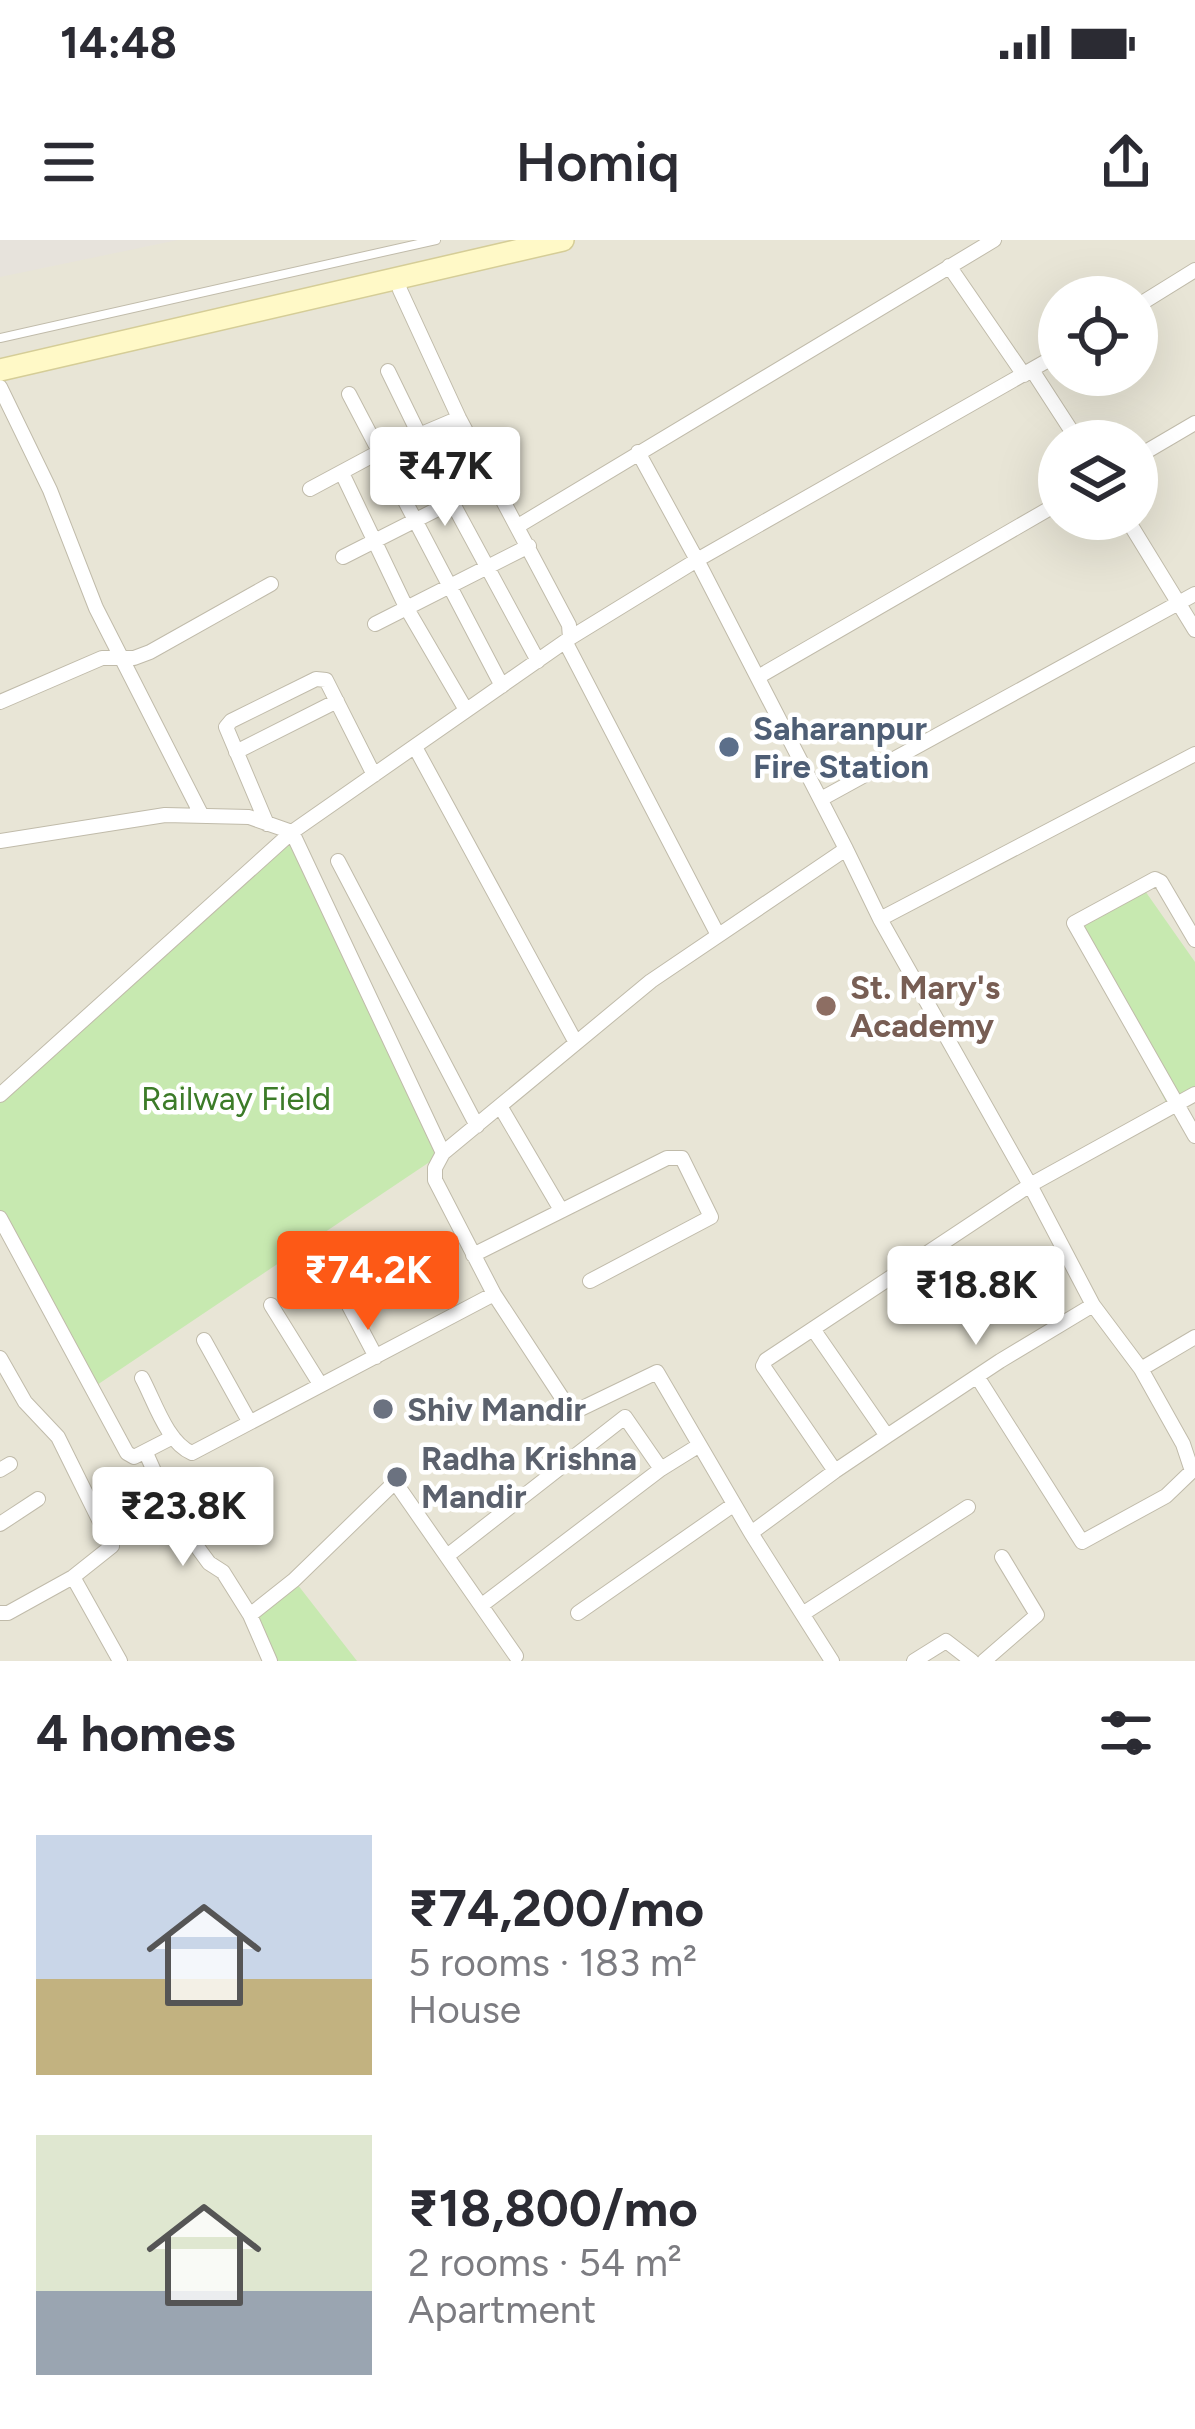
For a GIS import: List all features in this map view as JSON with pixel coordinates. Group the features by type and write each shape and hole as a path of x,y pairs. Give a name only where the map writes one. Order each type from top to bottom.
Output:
{"street":[{"path":"0,370 563,240"},
{"path":"518,526 994,240"},
{"path":"950,266 1063,420"},
{"path":"1158,292 1195,270"},
{"path":"398,277 459,418 530,546 569,626 568,640 718,934"},
{"path":"0,1095 292,832 568,640 697,560 1038,367"},
{"path":"388,371 538,661"},
{"path":"0,387 50,490 119,657 201,814"},
{"path":"349,394 502,686"},
{"path":"310,489 379,452 459,418"},
{"path":"1158,444 1195,422"},
{"path":"638,452 880,919 1093,1305 1141,1369 1183,1444 1192,1472 1166,1496 1082,1542 978,1378"},
{"path":"342,473 406,607 466,710"},
{"path":"343,557 493,481"},
{"path":"758,677 1038,514"},
{"path":"1140,540 1195,630"},
{"path":"375,624 530,546"},
{"path":"0,702 102,658 151,652 271,584"},
{"path":"821,799 1195,594"},
{"path":"267,824 226,727 321,678 374,775"},
{"path":"236,752 337,701"},
{"path":"416,747 575,1041"},
{"path":"880,919 1195,754"},
{"path":"0,841 103,823 201,814 249,817 292,832 443,1153"},
{"path":"832,1661 657,1372 572,1413 494,1294 435,1180 435,1168 443,1153 575,1041 718,934 846,849"},
{"path":"338,861 477,1126"},
{"path":"1195,940 1155,879 1074,923 1195,1136"},
{"path":"835,1472 763,1366 766,1360 1030,1185 1195,1094"},
{"path":"500,1106 561,1210"},
{"path":"473,1255 677,1155 684,1160 710,1211 708,1220 590,1281"},
{"path":"0,1218 127,1453 134,1457 146,1453 173,1437"},
{"path":"328,1266 376,1357"},
{"path":"142,1378 173,1437 192,1453 494,1294"},
{"path":"271,1305 320,1384"},
{"path":"751,1533 886,1436 1093,1305"},
{"path":"813,1329 886,1436"},
{"path":"1141,1369 1195,1337"},
{"path":"204,1340 248,1421"},
{"path":"0,1358 25,1402 58,1437 112,1544 73,1577 0,1613"},
{"path":"446,1556 626,1417 662,1469"},
{"path":"482,1605 698,1446"},
{"path":"146,1453 173,1514 209,1563 223,1572 250,1615 270,1661"},
{"path":"250,1615 294,1580 395,1481 515,1659"},
{"path":"0,1524 38,1498"},
{"path":"578,1613 733,1504"},
{"path":"804,1613 968,1507"},
{"path":"984,1661 1037,1615 1002,1557"},
{"path":"73,1577 121,1661"},
{"path":"914,1661 946,1641 972,1661"}],"lane":[{"path":"0,338 436,240"}],"shaded area":[{"path":"0,240 1195,240 1195,1661 0,1661"},
{"path":"0,240 178,240 0,277"}],"green space":[{"name":"Railway Field","path":"292,832 443,1153 91,1389 0,1211 0,1097"},
{"path":"1143,888 1195,962 1195,1099 1172,1114 1076,927"},
{"path":"294,1580 357,1661 273,1661 250,1615"}],"place":[{"name":"Saharanpur Fire Station","path":"729,747"},
{"name":"St. Mary's Academy","path":"826,1006"},
{"name":"Shiv Mandir","path":"383,1409"},
{"name":"Radha Krishna Mandir","path":"397,1477"}]}
